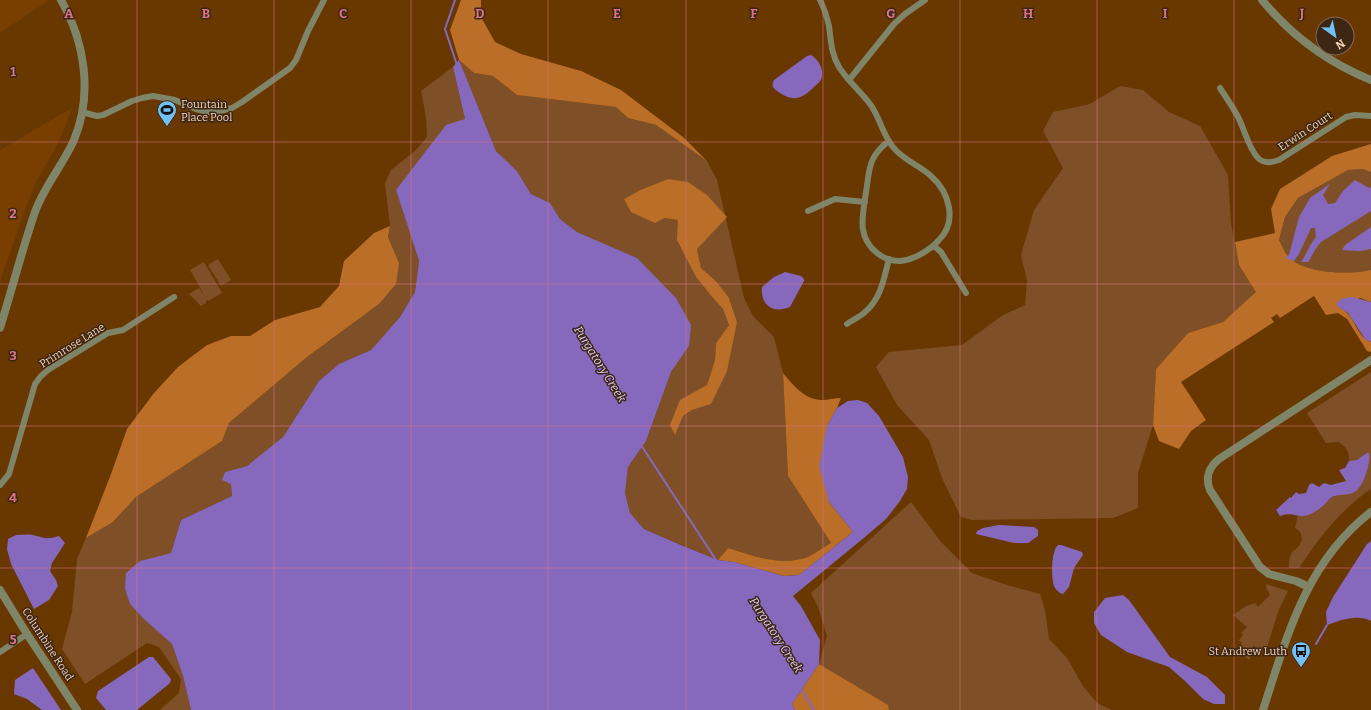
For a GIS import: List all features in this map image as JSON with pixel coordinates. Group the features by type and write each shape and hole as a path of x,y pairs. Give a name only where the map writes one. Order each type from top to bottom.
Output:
{"street":[{"path":"0,328 36,211 74,140 82,112 85,81 82,52 73,23 61,0"},
{"path":"82,112 97,116 103,115 142,98 153,96 175,100 196,110 208,112 232,108 290,68 296,60 308,31 324,0"},
{"path":"820,0 829,25 833,55 838,66 870,104 877,114 889,141 900,154 930,175 944,191 950,210 950,219 942,237 934,246 924,252 899,261 880,255 872,249 862,231 872,161 882,147 889,141"},
{"path":"849,80 891,28 905,14 925,0"},
{"path":"1262,0 1297,36 1346,69 1371,80"},
{"name":"Erwin Court","path":"1220,88 1238,116 1254,153 1259,159 1265,162 1279,160 1346,117 1355,115 1371,116"},
{"path":"808,211 835,199 865,202"},
{"path":"934,246 941,252 966,293"},
{"path":"846,324 865,312 874,303 884,281 890,259"},
{"name":"Primrose Lane","path":"0,485 9,474 35,384 41,376 48,370 108,333 123,330 174,297"},
{"path":"1309,587 1296,581 1269,574 1260,567 1210,490 1207,478 1214,462 1371,360"},
{"path":"1263,710 1291,626 1309,587 1328,556 1345,536 1371,512"},
{"name":"Columbine Road","path":"0,590 27,634 78,710"},
{"path":"0,652 27,634"}],"shaded area":[{"path":"0,0 47,0 48,1 0,33"},
{"path":"461,0 481,0 481,17 495,42 521,54 581,71 621,90 683,137 707,161 656,125 628,118 616,107 517,95 493,76 474,73 459,60 450,30"},
{"path":"459,60 474,73 493,76 517,95 616,107 628,118 656,125 707,161 717,180 744,298 753,316 774,337 783,373 788,476 831,543 808,557 792,561 773,560 728,548 718,560 644,529 630,513 625,493 628,467 646,441 671,372 689,346 637,258 577,232 560,219 550,203 531,194 517,171 496,151","holes":["668,179 697,249 701,268 716,281 729,298 737,322 711,404 692,410 683,416 696,392 707,385 715,360 716,343 729,325 723,309 696,277 678,220 664,218 624,199 640,190"]},
{"path":"453,67 465,119 396,190 419,261 415,292 400,317 371,350 339,364 319,381 283,437 247,466 225,472 231,484 232,496 181,520 171,553 140,561 159,632 172,644 183,676 191,710 160,710 179,693 181,679 159,647 147,643 85,684 62,649 72,612 77,559 86,538 113,522 136,497 222,441 229,423 307,357 379,304 399,263 388,237 390,226 385,183 391,170 415,151 427,137 426,117 421,91"},
{"path":"1120,86 1143,90 1169,112 1200,126 1228,175 1231,224 1239,264 1257,292 1223,322 1188,333 1156,369 1153,425 1138,473 1138,508 1113,518 972,520 961,517 942,478 929,440 897,405 876,367 889,352 962,345 1003,315 1025,305 1027,281 1021,255 1034,210 1063,168 1043,131 1053,112 1090,104"},
{"path":"72,108 54,151 36,182 0,282 0,150"},
{"path":"1371,144 1371,172 1363,169 1348,170 1298,198 1285,217 1279,240 1288,256 1295,262 1315,270 1339,273 1371,270 1371,302 1360,298 1340,308 1349,315 1362,335 1371,342 1371,352 1367,351 1347,319 1338,313 1326,315 1314,296 1280,318 1277,314 1271,318 1274,322 1181,382 1206,420 1191,431 1179,449 1159,441 1153,425 1156,369 1188,333 1223,322 1256,292 1239,265 1235,242 1275,233 1271,209 1280,189 1332,156"},
{"path":"1363,169 1371,172 1371,270 1362,272 1327,272 1315,270 1295,262 1284,250 1279,240 1285,217 1298,198 1348,170"},
{"path":"668,179 688,182 707,195 727,217 697,249 701,268 716,281 729,298 737,322 727,371 711,404 692,410 683,416 675,435 670,425 680,400 707,385 715,360 716,343 729,325 723,309 696,277 677,240 678,220 664,218 655,223 631,212 624,199 640,190"},
{"path":"390,226 388,237 399,263 396,284 379,304 307,357 229,423 222,441 136,497 113,522 86,538 127,429 154,393 178,367 207,345 231,336 250,336 275,320 320,307 339,286 344,261 374,233"},
{"path":"218,259 231,280 221,286 208,265"},
{"path":"204,262 222,293 208,301 206,299 206,303 201,306 189,294 199,288 206,298 190,270"},
{"path":"1371,372 1371,489 1350,505 1340,515 1314,546 1299,568 1289,568 1291,555 1300,545 1302,539 1300,532 1295,528 1298,514 1304,516 1318,510 1332,497 1350,493 1360,458 1349,461 1346,448 1339,442 1326,443 1307,413"},
{"path":"783,373 805,395 822,400 841,398 827,426 829,502 853,532 799,575 784,576 734,562 718,560 728,548 773,560 792,561 808,557 831,543 788,476"},
{"path":"911,502 941,542 972,573 1040,594 1045,610 1049,639 1067,658 1083,686 1097,703 1112,710 889,710 887,705 819,664 827,636 818,607 811,593"},
{"path":"1266,584 1288,591 1279,609 1266,651 1253,646 1250,653 1250,660 1237,652 1242,643 1239,640 1243,635 1241,633 1247,627 1233,615 1246,606 1255,603 1258,607 1270,595"},
{"path":"819,664 888,705 889,710 795,710 792,704"}],"water":[{"path":"811,55 818,61 822,70 822,78 817,84 804,95 796,98 783,95 774,89 774,80 807,56"},
{"path":"459,60 496,151 517,171 531,194 550,203 560,219 577,232 637,258 676,298 691,325 689,346 671,372 646,441 628,467 625,493 630,513 644,529 718,560 734,562 784,576 799,575 853,532 829,502 819,466 827,426 837,408 848,401 858,400 867,403 879,416 903,457 908,477 907,489 886,519 793,596 801,606 820,640 819,664 792,704 795,710 191,710 183,676 172,644 144,619 130,604 125,589 126,573 140,561 171,553 181,520 232,496 231,484 222,480 225,472 247,466 283,437 319,381 339,364 371,350 400,317 415,292 419,261 396,190 446,125 465,119 453,67"},
{"path":"1355,180 1371,188 1371,211 1321,242 1308,262 1301,262 1316,237 1315,228 1311,228 1299,254 1294,261 1285,258 1289,255 1299,217 1310,198 1330,184 1323,195 1328,204 1335,203 1343,191"},
{"path":"1371,227 1371,249 1360,251 1342,250 1345,245"},
{"path":"785,272 801,276 804,281 790,307 784,309 773,308 765,303 763,299 762,287 774,277"},
{"path":"1352,297 1371,302 1371,342 1365,339 1348,313 1337,306 1337,303 1341,299"},
{"path":"1369,453 1369,462 1366,473 1362,484 1356,491 1350,494 1332,497 1318,510 1304,516 1289,514 1280,516 1276,510 1296,492 1299,494 1306,493 1309,485 1312,483 1319,487 1324,483 1331,485 1346,481 1339,470 1345,468 1349,461 1357,460"},
{"path":"999,525 1034,527 1038,530 1038,536 1028,543 1014,543 976,534 977,531 983,528"},
{"path":"16,535 31,535 43,538 59,536 65,543 52,563 50,571 58,586 49,600 34,609 11,564 7,549 8,539"},
{"path":"1371,541 1371,621 1355,618 1327,625 1326,612 1333,597 1367,544"},
{"path":"1058,545 1082,552 1083,555 1074,568 1069,587 1063,594 1054,587 1052,577 1053,558"},
{"path":"1123,595 1129,600 1170,657 1207,677 1225,695 1225,704 1214,704 1203,699 1169,667 1127,652 1101,635 1094,623 1094,612 1105,598"},
{"path":"149,657 153,657 171,679 170,683 137,710 106,710 96,698 98,691"},
{"path":"33,668 61,710 42,710 27,699 14,694 15,680"}],"waterway":[{"name":"Purgatory Creek","path":"455,0 445,29 457,65"},
{"name":"Purgatory Creek","path":"641,445 716,560"},
{"path":"1316,644 1327,625"},
{"name":"Purgatory Creek","path":"801,689 814,710"}],"place":[{"name":"Fountain Place Pool","path":"167,127"},
{"name":"St Andrew Luth","path":"1301,668"}]}
